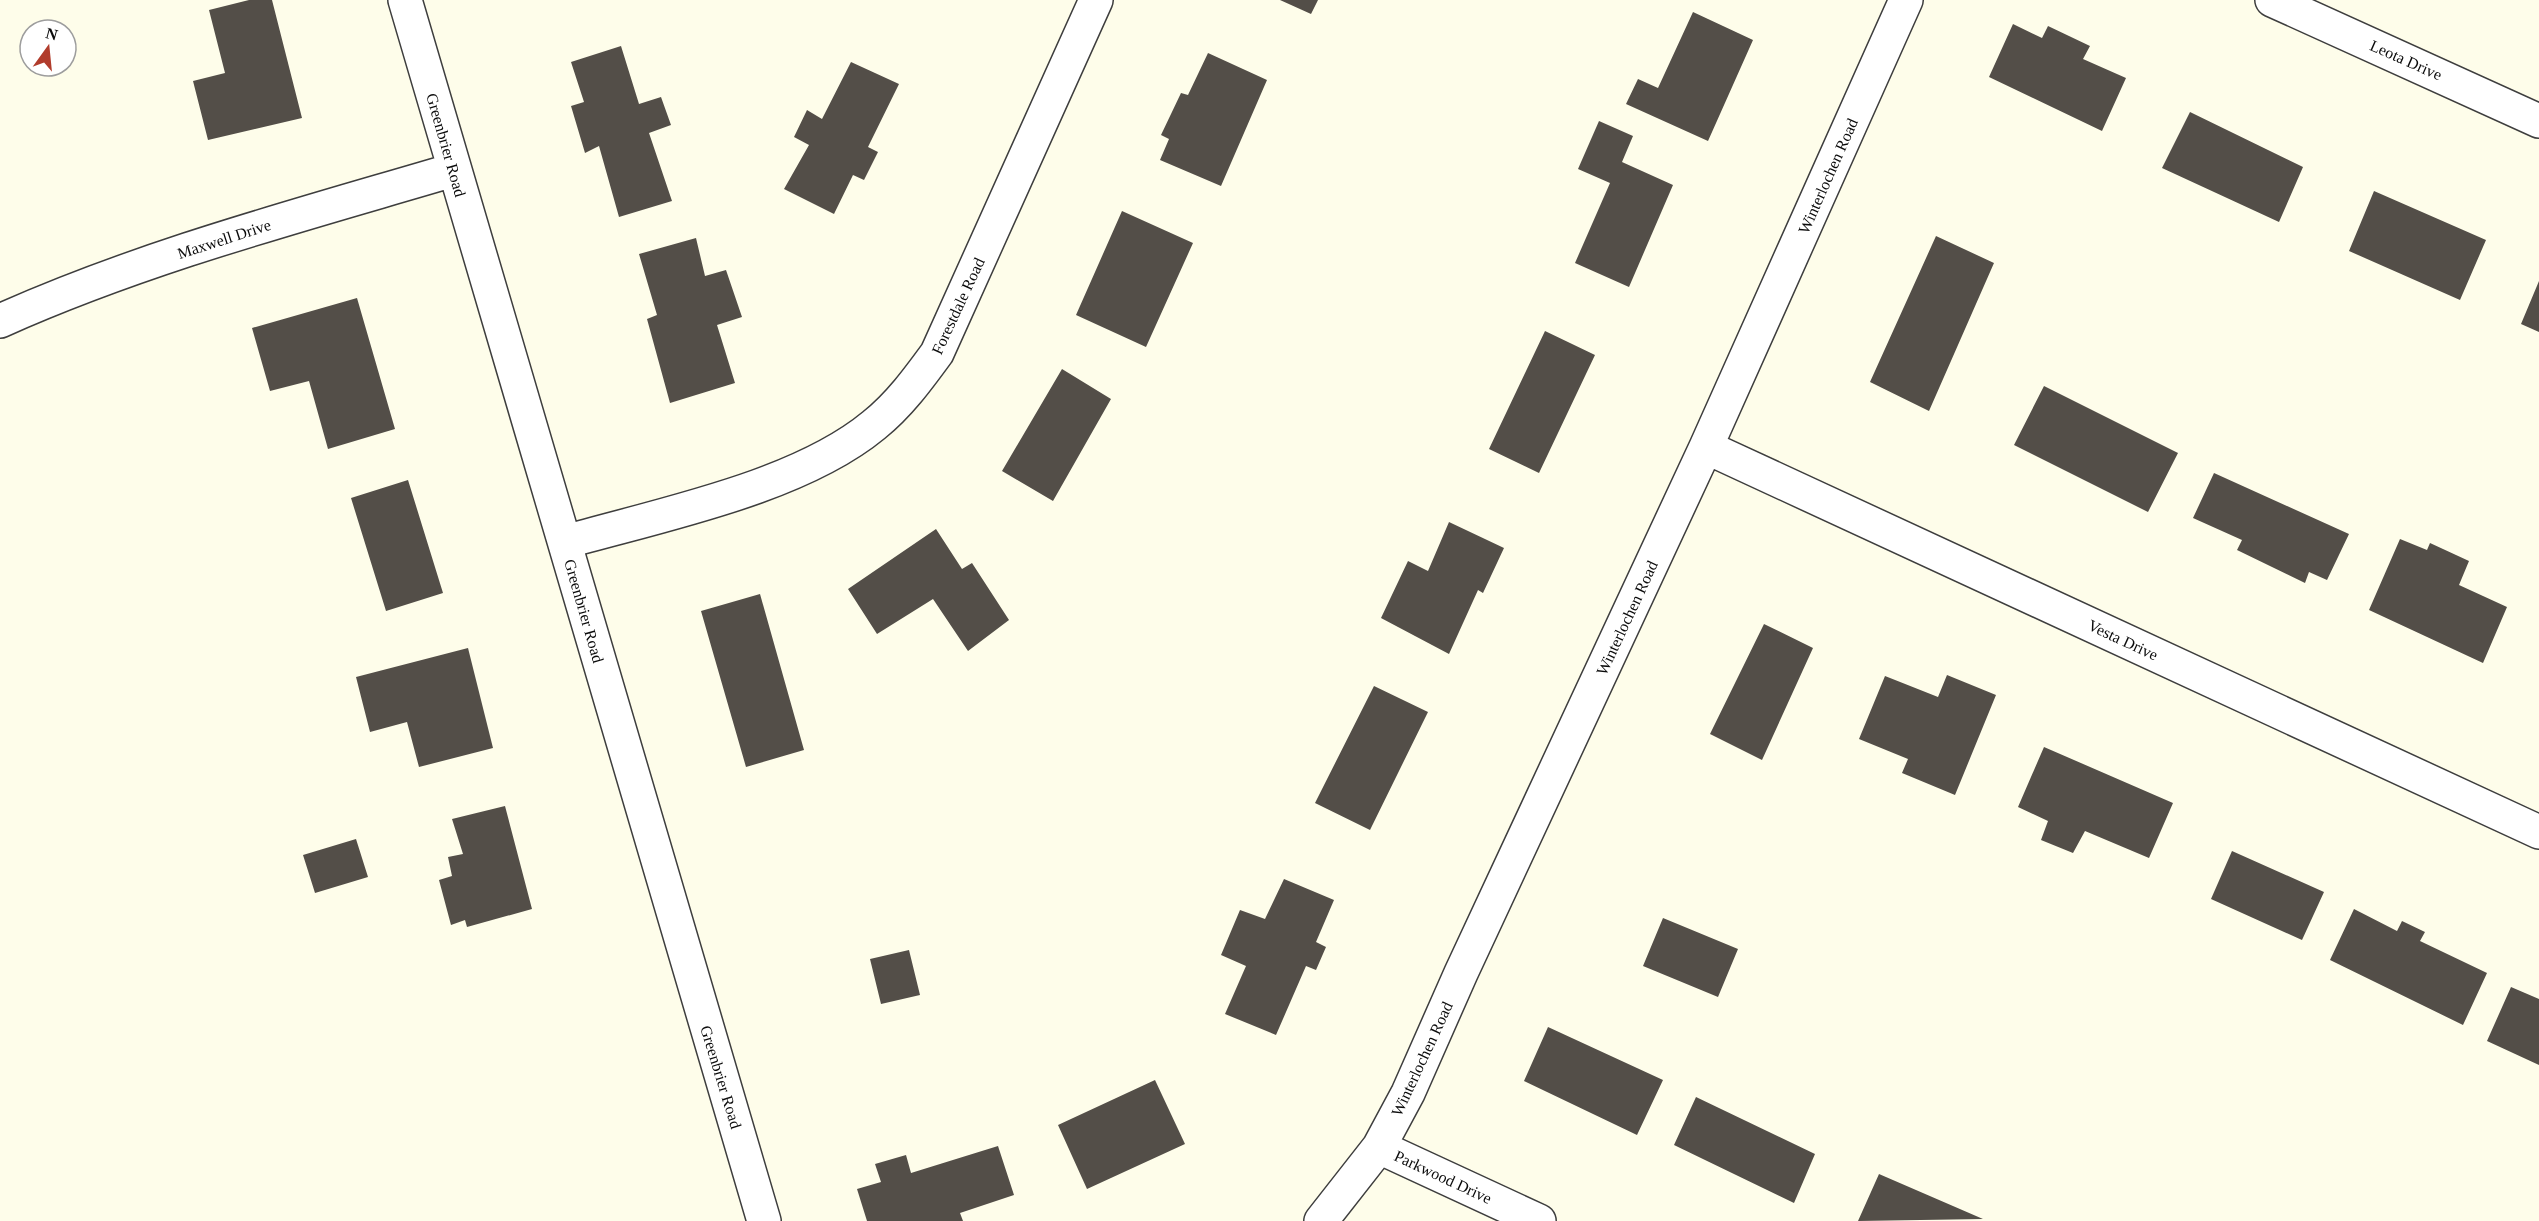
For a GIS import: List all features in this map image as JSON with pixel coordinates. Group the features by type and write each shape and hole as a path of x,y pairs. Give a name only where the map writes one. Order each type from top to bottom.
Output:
{"street":[{"name":"Greenbrier Road","path":"405,0 453,170 565,542 642,815 764,1221"},
{"name":"Forestdale Road","path":"565,542 793,473 840,449 874,425 910,390 937,353 1096,0"},
{"name":"Winterlochen Road","path":"1321,1221 1379,1148 1408,1093 1461,973 1706,447 1906,0"},
{"name":"Leota Drive","path":"2272,0 2539,121"},
{"name":"Maxwell Drive","path":"0,321 53,297 216,240 453,170"},
{"name":"Vesta Drive","path":"1706,447 2539,832"},
{"name":"Parkwood Drive","path":"1379,1148 1539,1221"}],"building":[{"path":"249,0 272,0 302,118 208,140 193,81 225,73 209,10"},
{"path":"1280,0 1318,0 1311,14"},
{"path":"1693,12 1753,40 1708,141 1626,104 1638,79 1658,88"},
{"path":"2013,24 2042,38 2048,26 2090,46 2083,59 2126,78 2102,131 1989,77"},
{"path":"621,46 639,104 661,97 671,125 649,133 672,201 619,217 599,146 585,153 571,106 584,102 571,62"},
{"path":"1208,53 1267,80 1221,186 1160,160 1169,139 1161,135 1181,93 1188,95"},
{"path":"851,62 899,84 868,147 878,152 864,180 853,175 834,214 784,189 809,145 794,137 807,110 822,119"},
{"path":"2190,112 2303,167 2279,222 2162,168"},
{"path":"1599,121 1633,136 1622,162 1673,185 1629,287 1575,263 1610,183 1578,169"},
{"path":"2374,191 2486,240 2460,300 2349,251"},
{"path":"1122,211 1193,243 1146,347 1076,315"},
{"path":"1936,236 1994,263 1929,411 1870,382"},
{"path":"696,238 705,276 726,270 742,317 717,325 735,383 670,403 647,319 657,315 639,254"},
{"path":"2539,281 2539,332 2521,324"},
{"path":"357,298 395,429 328,449 309,381 270,391 252,328"},
{"path":"1545,331 1595,355 1539,473 1489,449"},
{"path":"1062,369 1111,399 1053,501 1002,471"},
{"path":"2044,386 2178,453 2148,512 2014,445"},
{"path":"2214,473 2349,534 2327,580 2309,572 2305,583 2237,550 2242,540 2193,518"},
{"path":"408,480 443,593 386,611 351,498"},
{"path":"1449,522 1504,548 1483,593 1478,590 1449,654 1381,618 1408,561 1428,571"},
{"path":"936,529 962,569 972,563 1009,620 968,651 933,599 877,634 848,589"},
{"path":"2400,539 2427,550 2430,543 2469,561 2459,585 2507,607 2483,663 2369,610"},
{"path":"760,594 804,750 746,767 701,611"},
{"path":"1764,624 1813,648 1762,760 1710,734"},
{"path":"468,648 493,748 419,767 407,722 370,732 356,677"},
{"path":"1947,675 1996,695 1955,795 1902,773 1908,759 1859,739 1885,676 1938,697"},
{"path":"1374,686 1428,712 1370,830 1315,803"},
{"path":"2044,747 2173,803 2149,858 2085,831 2073,853 2041,840 2048,821 2018,807"},
{"path":"505,806 532,909 467,927 465,920 451,925 439,880 452,876 448,857 463,854 452,819"},
{"path":"356,839 368,877 315,893 303,855"},
{"path":"2232,851 2324,892 2302,940 2211,899"},
{"path":"1284,879 1334,900 1316,942 1326,947 1316,970 1306,966 1276,1035 1225,1014 1246,966 1221,955 1240,910 1265,919"},
{"path":"2354,909 2397,931 2402,921 2425,932 2420,941 2487,973 2463,1025 2330,960"},
{"path":"1663,918 1738,949 1718,997 1643,966"},
{"path":"909,950 920,995 881,1004 870,959"},
{"path":"2511,987 2539,999 2539,1065 2487,1041"},
{"path":"1548,1027 1663,1080 1637,1135 1524,1081"},
{"path":"1155,1080 1185,1144 1087,1189 1058,1125"},
{"path":"1696,1097 1815,1154 1794,1203 1674,1145"},
{"path":"998,1146 1014,1195 960,1213 963,1221 867,1221 857,1189 881,1182 875,1164 906,1155 911,1173"},
{"path":"1879,1174 1983,1219 1858,1221"}]}
